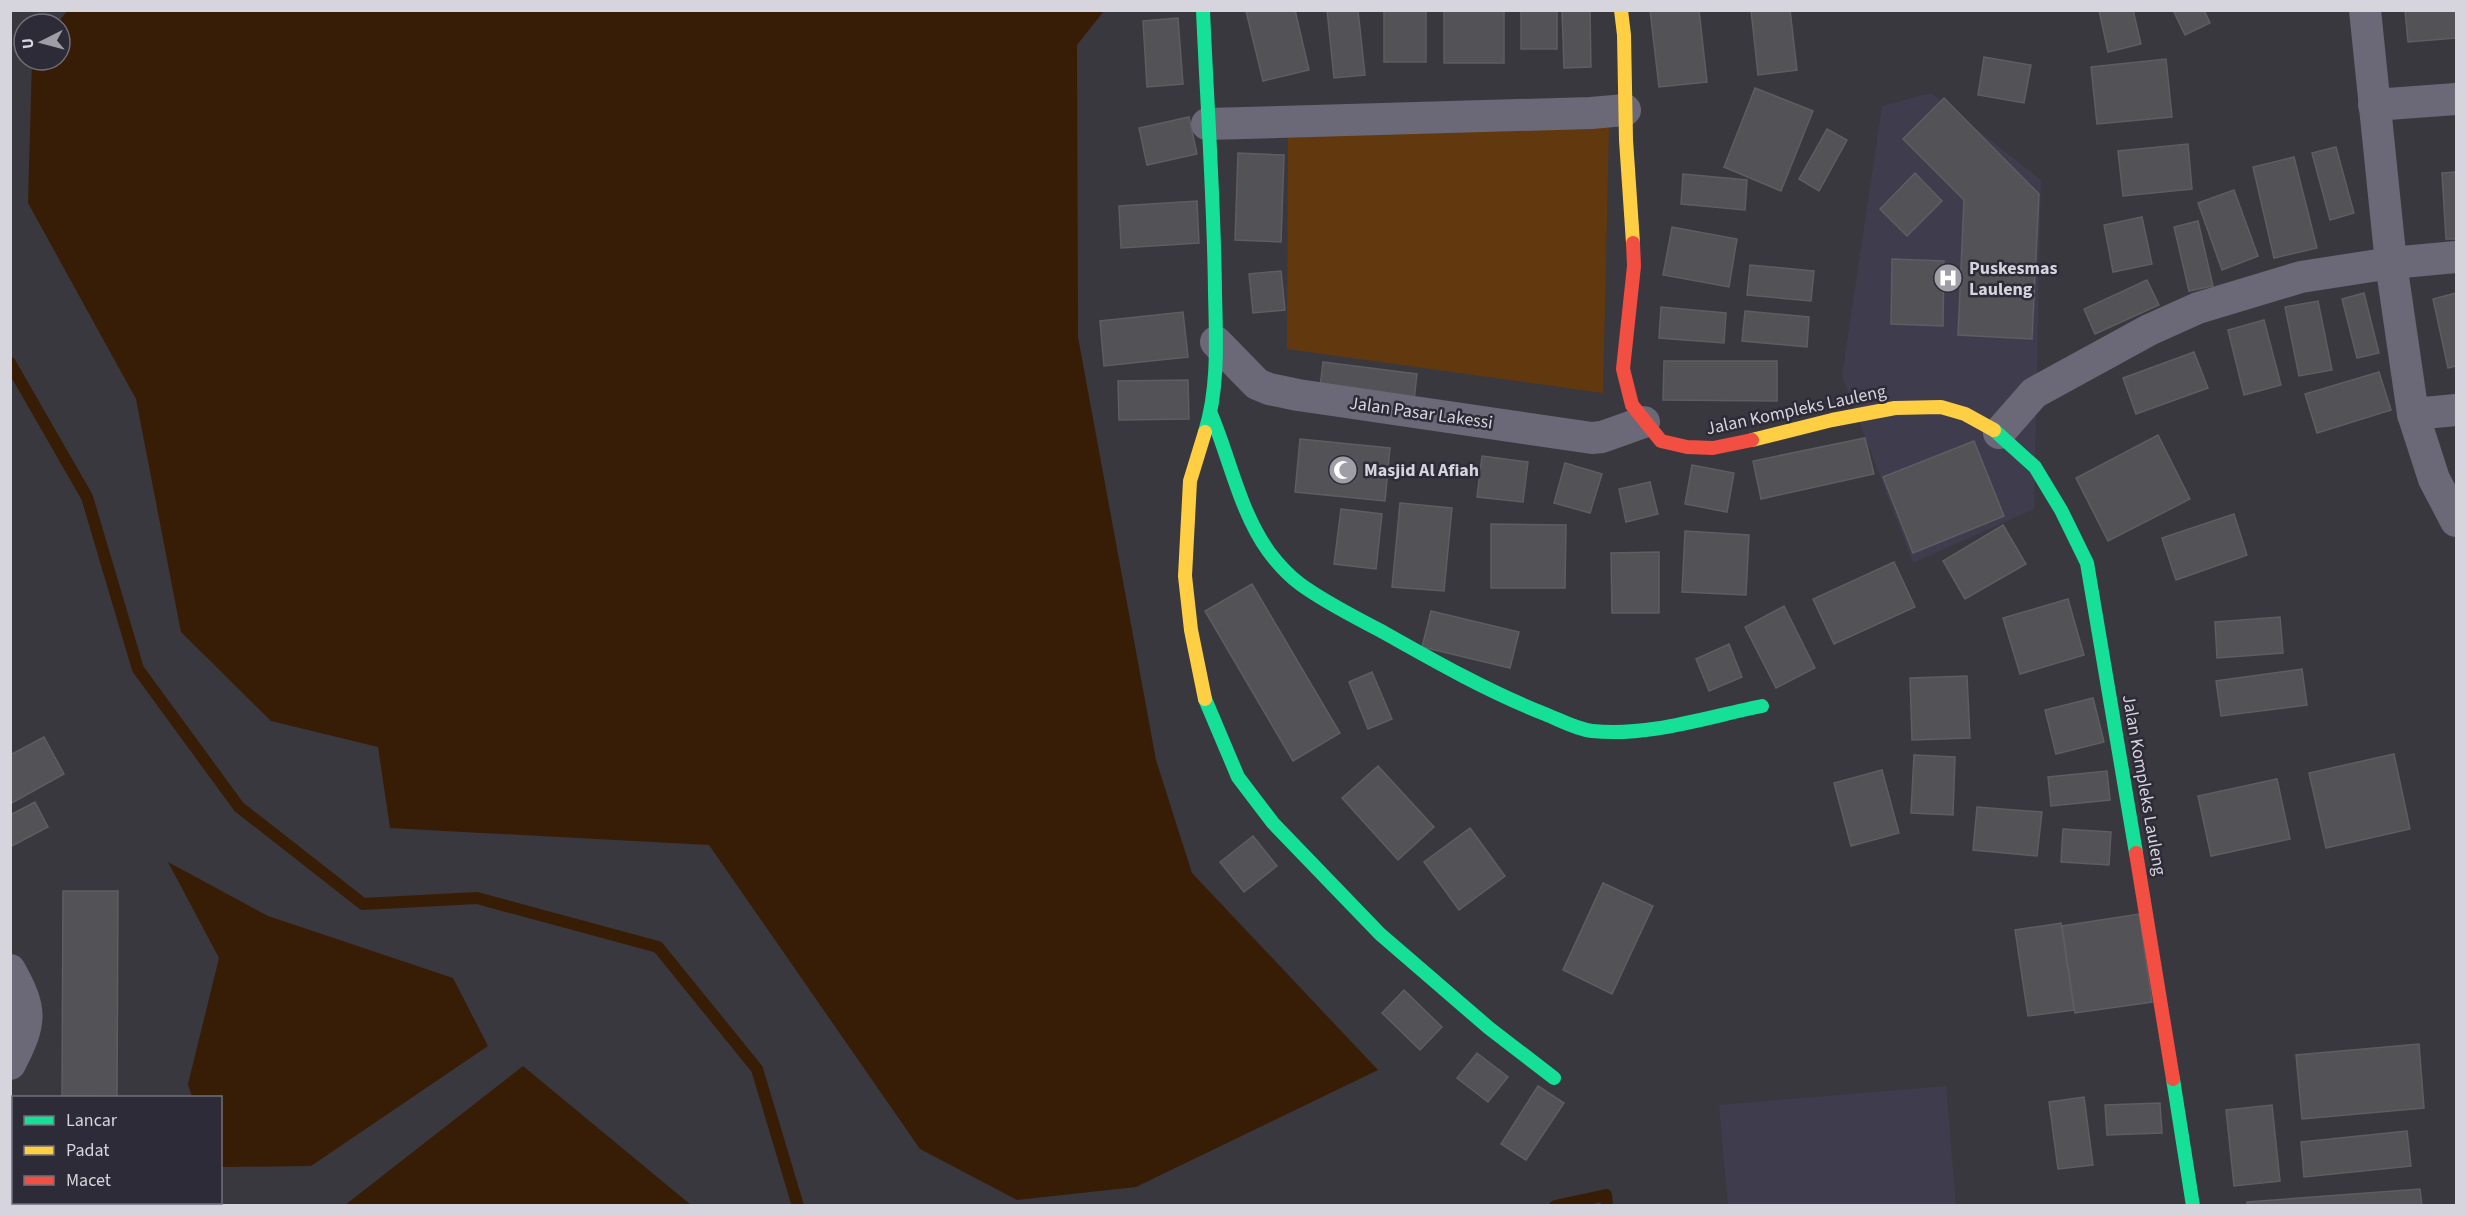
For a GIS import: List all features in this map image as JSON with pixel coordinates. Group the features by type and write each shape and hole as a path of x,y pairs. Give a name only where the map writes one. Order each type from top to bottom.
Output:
{"street":[{"path":"1203,10 1215,265 1216,342 1211,414 1190,481 1185,576 1191,630 1206,706 1238,777 1273,824 1380,934 1489,1028 1554,1078"},
{"name":"Jalan Kompleks Lauleng","path":"1621,10 1634,266 1623,369 1632,405 1644,422 1661,441 1687,447 1713,448 1772,436 1832,420 1895,408 1941,407 1965,414 1999,433 2035,467 2061,510 2087,563 2122,762 2193,1206"},
{"path":"2364,10 2391,263 2414,414 2433,478 2457,521"},
{"path":"2374,105 2457,99"},
{"path":"1207,124 1591,113 1625,110"},
{"path":"1999,433 2034,393 2149,330 2198,308 2301,277 2391,263 2457,257"},
{"name":"Jalan Pasar Lakessi","path":"1216,342 1257,384 1298,395 1592,438 1602,437 1644,422"},
{"path":"2414,414 2457,410"},
{"path":"1211,414 1221,436 1237,487 1257,532 1280,566 1295,579 1336,606 1444,666 1516,704 1590,731 1632,731 1762,706"},
{"path":"10,970 23,993 28,1022 23,1040 10,1064"}],"shaded area":[{"path":"1104,11 1077,45 1078,337 1156,760 1192,873 1378,1070 1136,1187 1017,1200 920,1149 709,845 390,828 378,747 271,721 181,632 136,399 28,203 32,72 72,72 72,12 66,12"},
{"name":"Puskesmas Lauleng","path":"1931,93 2041,180 2034,509 1913,563 1842,376 1882,106"},
{"path":"1609,126 1603,393 1287,349 1288,131"},
{"path":"168,862 268,916 453,978 488,1046 311,1166 222,1167 222,1096 192,1096 188,1084 219,958"},
{"path":"523,1066 691,1205 345,1205"},
{"path":"1946,1086 1956,1205 1728,1205 1719,1105"}],"building":[{"path":"1295,10 1309,70 1263,81 1246,11"},
{"path":"1327,10 1358,10 1365,75 1334,78"},
{"path":"1384,10 1426,10 1426,62 1384,62"},
{"path":"1444,10 1504,10 1504,63 1444,63"},
{"path":"1521,10 1557,10 1557,49 1521,49"},
{"path":"1562,10 1590,10 1591,67 1564,68"},
{"path":"1650,10 1699,10 1707,82 1659,87"},
{"path":"1751,10 1790,10 1797,70 1758,75"},
{"path":"2099,10 2133,10 2141,44 2108,52"},
{"path":"2173,10 2204,10 2210,23 2185,35"},
{"path":"2405,10 2456,10 2456,38 2408,42"},
{"path":"1178,18 1183,84 1147,87 1143,21"},
{"path":"1984,57 2031,65 2024,103 1978,95"},
{"path":"2166,59 2172,117 2097,124 2091,67"},
{"path":"1755,88 1813,111 1781,191 1724,167"},
{"path":"1944,98 2039,194 2032,339 1958,335 1964,200 1903,139"},
{"path":"1189,117 1197,154 1147,165 1139,128"},
{"path":"1827,129 1847,140 1819,191 1799,179"},
{"path":"2188,144 2192,189 2123,196 2118,151"},
{"path":"2336,147 2354,213 2330,220 2312,153"},
{"path":"1238,153 1284,155 1281,242 1235,240"},
{"path":"2294,157 2317,248 2274,258 2253,167"},
{"path":"2456,172 2456,239 2446,239 2442,173"},
{"path":"1915,173 1942,201 1907,236 1880,209"},
{"path":"1683,174 1747,180 1745,210 1681,204"},
{"path":"2234,190 2258,256 2222,270 2198,203"},
{"path":"1197,201 1199,243 1121,248 1119,206"},
{"path":"2142,217 2152,264 2113,272 2104,225"},
{"path":"2198,221 2213,286 2189,291 2174,227"},
{"path":"1672,227 1737,239 1729,287 1663,275"},
{"path":"1892,259 1944,261 1943,326 1891,324"},
{"path":"1750,265 1814,271 1811,301 1747,295"},
{"path":"1281,271 1285,310 1253,313 1249,274"},
{"path":"2147,280 2159,305 2095,334 2084,309"},
{"path":"2364,293 2379,353 2357,358 2342,299"},
{"path":"2456,293 2456,366 2448,368 2433,299"},
{"path":"2318,301 2332,370 2299,376 2285,307"},
{"path":"1661,307 1726,313 1724,343 1659,338"},
{"path":"1745,311 1809,317 1807,347 1742,341"},
{"path":"1183,312 1188,357 1104,366 1100,321"},
{"path":"2264,320 2281,385 2244,395 2228,330"},
{"path":"2194,352 2208,388 2136,414 2123,378"},
{"path":"1664,361 1777,361 1777,401 1663,400"},
{"path":"1323,362 1417,374 1414,400 1320,387"},
{"path":"2379,372 2391,410 2317,433 2305,394"},
{"path":"1188,380 1189,419 1119,420 1118,381"},
{"path":"2158,435 2190,499 2108,541 2076,478"},
{"path":"1865,438 1874,474 1761,499 1753,461"},
{"name":"Masjid Al Afiah","path":"1300,439 1390,448 1385,501 1295,492"},
{"path":"1974,441 2004,516 1913,553 1883,477"},
{"path":"1482,456 1528,462 1523,502 1477,497"},
{"path":"1565,463 1602,474 1590,513 1554,503"},
{"path":"1692,465 1734,473 1727,512 1685,504"},
{"path":"1650,482 1658,514 1626,522 1619,489"},
{"path":"1400,503 1452,508 1444,591 1392,587"},
{"path":"1341,509 1382,514 1376,569 1334,564"},
{"path":"2234,514 2247,555 2176,580 2162,538"},
{"path":"1491,524 1566,525 1565,588 1491,588"},
{"path":"2003,525 2026,564 1965,599 1943,561"},
{"path":"1685,531 1749,535 1746,595 1682,592"},
{"path":"1659,552 1659,613 1612,613 1611,553"},
{"path":"1894,562 1915,607 1834,644 1813,599"},
{"path":"1252,584 1340,733 1293,761 1205,611"},
{"path":"2068,599 2084,655 2020,674 2003,618"},
{"path":"1784,606 1815,668 1776,688 1745,627"},
{"path":"1431,611 1519,632 1510,668 1422,647"},
{"path":"2280,617 2283,653 2217,658 2215,622"},
{"path":"1729,644 1742,677 1709,691 1696,659"},
{"path":"2302,669 2307,705 2221,716 2216,681"},
{"path":"1372,672 1392,719 1368,729 1349,682"},
{"path":"1967,676 1970,738 1912,740 1910,678"},
{"path":"2093,698 2104,742 2056,754 2045,710"},
{"path":"44,737 64,774 10,804 10,755"},
{"path":"2394,754 2410,829 2326,848 2309,773"},
{"path":"1914,755 1955,757 1953,815 1911,813"},
{"path":"1378,766 1434,827 1398,860 1342,798"},
{"path":"1882,770 1899,833 1851,846 1834,783"},
{"path":"2107,771 2110,800 2051,806 2048,777"},
{"path":"2277,779 2290,839 2211,856 2198,796"},
{"path":"35,802 48,827 10,847 10,815"},
{"path":"1977,807 2042,812 2037,856 1973,850"},
{"path":"1470,828 1505,876 1459,910 1424,862"},
{"path":"2063,829 2111,832 2109,865 2061,862"},
{"path":"1253,836 1277,866 1244,892 1220,862"},
{"path":"1603,883 1653,906 1612,994 1563,970"},
{"path":"63,891 118,891 117,1096 62,1096"},
{"path":"2139,914 2152,1002 2075,1013 2062,926"},
{"path":"2061,923 2074,1010 2028,1016 2015,930"},
{"path":"1404,990 1442,1027 1420,1050 1382,1013"},
{"path":"2419,1044 2424,1108 2302,1119 2296,1055"},
{"path":"1477,1053 1508,1077 1488,1102 1457,1078"},
{"path":"1538,1086 1564,1103 1526,1160 1501,1144"},
{"path":"2084,1097 2093,1165 2058,1169 2049,1102"},
{"path":"2160,1103 2162,1133 2107,1135 2105,1105"},
{"path":"2272,1105 2280,1181 2234,1186 2226,1110"},
{"path":"2407,1131 2411,1166 2304,1177 2301,1142"},
{"path":"2420,1189 2422,1206 2247,1206 2247,1202"}],"waterway":[{"path":"10,363 87,497 138,669 239,807 363,904 477,898 658,947 757,1069 798,1206"},
{"path":"1555,1206 1606,1195 1607,1206"}],"traffic: fast":[{"path":"1203,10 1216,345 1213,398 1205,432"},
{"path":"1211,414 1250,520 1269,552 1283,569 1300,584 1330,604 1463,676 1524,705 1592,731 1656,729 1762,706"},
{"path":"1994,430 2035,467 2061,510 2087,563 2136,853"},
{"path":"1205,699 1238,777 1273,823 1380,934 1489,1028 1554,1078"},
{"path":"2173,1079 2193,1206"}],"traffic: slow":[{"path":"1621,10 1633,243"},
{"path":"1752,440 1832,420 1895,408 1941,407 1965,414 1994,430"},
{"path":"1205,432 1190,481 1185,576 1191,630 1205,699"}],"traffic: jam":[{"path":"1633,243 1634,266 1623,369 1632,405 1661,441 1687,447 1713,448 1752,440"},
{"path":"2136,853 2173,1079"}],"place":[{"name":"Puskesmas Lauleng","path":"1948,278"},
{"name":"Masjid Al Afiah","path":"1343,470"}]}
